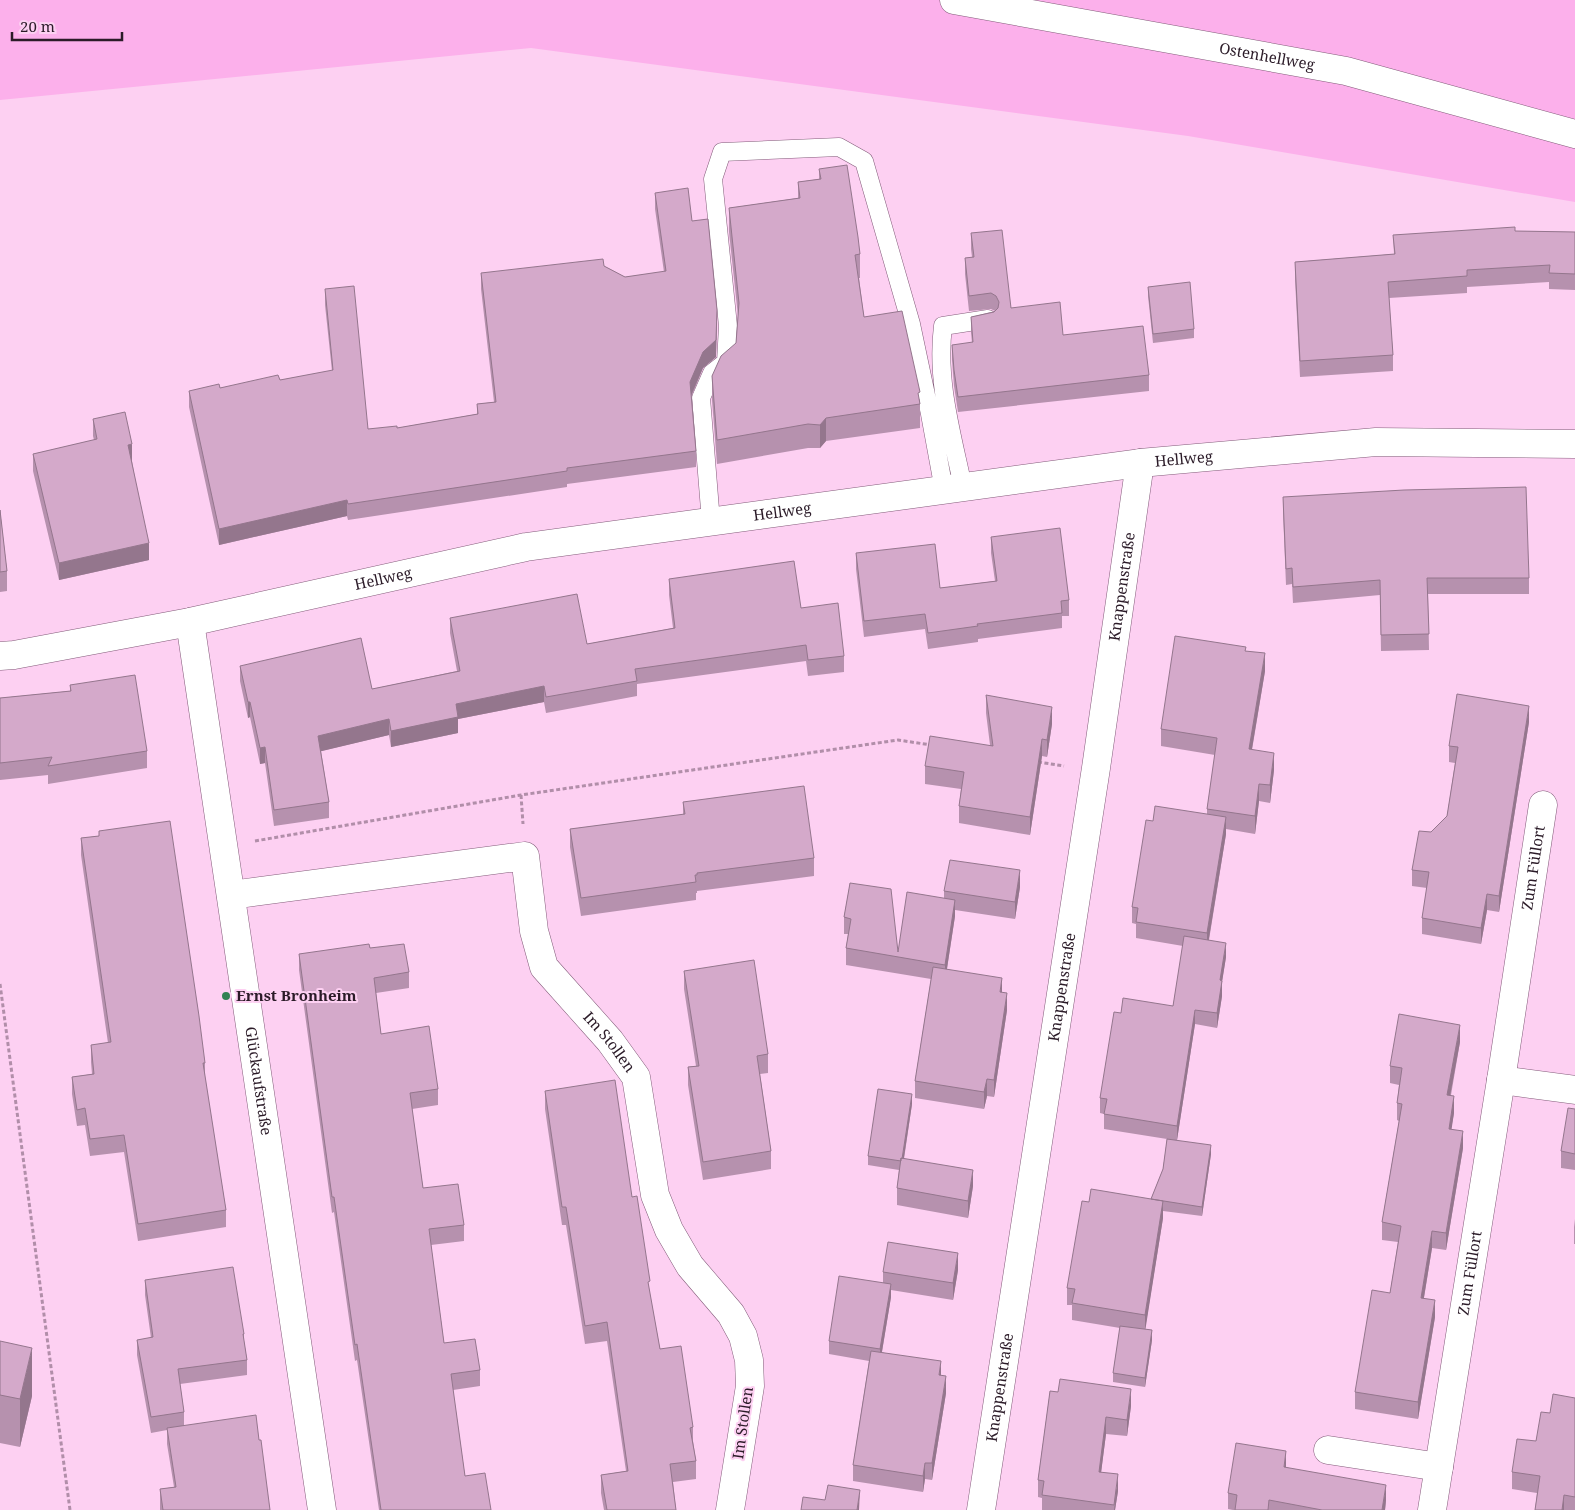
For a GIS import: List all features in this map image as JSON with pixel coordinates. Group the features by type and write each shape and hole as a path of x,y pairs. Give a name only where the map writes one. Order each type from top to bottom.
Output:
{"street":[{"name":"Ostenhellweg","path":"954,0 1346,71 1575,134"},
{"name":"Hellweg","path":"0,656 190,622 526,547 1140,463 1376,442 1575,444"},
{"name":"Knappenstraße","path":"981,1510 1096,768 1140,463"},
{"name":"Glückaufstraße","path":"190,622 322,1510"},
{"name":"Zum Füllort","path":"1432,1510 1543,805"},
{"name":"Im Stollen","path":"231,895 525,856 534,931 544,967 610,1041 636,1078 655,1195 669,1230 690,1266 731,1314 743,1336 750,1360 750,1386 730,1510"},
{"path":"1501,1080 1575,1090"},
{"path":"1328,1450 1439,1467"}],"lane":[{"path":"712,522 701,398 712,373 726,362 728,326 713,179 722,152 839,147 864,161 911,324 930,414 954,489"},
{"path":"954,489 942,388 940,347 943,326 988,319"}],"path":[{"path":"222,846 521,795 898,740 938,746"},
{"path":"1036,761 1096,768"},
{"path":"0,984 70,1510"}],"shaded area":[{"path":"0,0 1575,0 1575,202 1188,136 531,48 0,100"}],"building":[{"path":"847,165 860,254 855,255 864,317 902,311 920,392 918,393 920,404 826,418 820,425 808,424 717,440 712,376 721,356 736,343 739,303 729,208 800,198 798,182 821,179 819,169"},
{"path":"688,188 692,221 708,219 717,310 716,340 703,352 690,382 696,451 567,468 567,471 348,504 347,500 219,529 189,391 219,384 220,388 278,375 280,380 333,370 325,289 354,286 368,429 397,426 397,428 478,414 477,404 496,402 481,273 603,259 604,266 625,277 666,271 655,193"},
{"path":"1515,227 1515,231 1575,232 1575,274 1549,273 1550,265 1467,270 1467,276 1388,282 1393,355 1300,361 1295,262 1395,254 1393,235"},
{"path":"1002,230 1011,308 1060,302 1063,335 1143,326 1149,375 958,397 952,345 973,342 971,317 994,312 998,308 999,302 996,296 991,293 969,296 965,258 974,257 971,233"},
{"path":"1190,282 1194,329 1153,334 1148,287"},
{"path":"125,412 132,444 128,445 149,543 59,563 33,454 97,439 93,419"},
{"path":"1526,487 1529,578 1427,578 1429,634 1381,635 1380,580 1293,587 1292,568 1286,569 1283,497 1404,490"},
{"path":"0,510 7,571 0,572"},
{"path":"1060,528 1069,600 1061,601 1062,613 977,624 978,626 928,633 925,614 864,621 856,553 935,544 940,588 997,581 991,537"},
{"path":"794,561 801,608 838,603 844,656 808,660 806,645 635,669 637,681 546,697 544,686 456,704 458,717 391,731 389,719 318,736 329,802 274,810 265,747 260,748 240,666 361,638 372,689 460,671 450,618 577,594 587,644 675,628 669,579"},
{"path":"1175,636 1246,647 1245,651 1265,653 1249,749 1274,753 1270,785 1259,784 1255,816 1207,809 1217,738 1161,729"},
{"path":"135,675 147,751 48,766 52,757 0,763 0,698 71,691 70,685"},
{"path":"1457,694 1529,706 1499,896 1487,894 1481,928 1422,918 1429,872 1412,870 1419,831 1431,832 1447,816 1458,747 1449,746"},
{"path":"986,695 1052,707 1047,740 1042,739 1030,817 959,806 964,772 925,766 930,736 993,746"},
{"path":"804,786 814,858 697,873 695,875 696,882 581,898 570,829 685,814 683,802"},
{"path":"1155,806 1226,817 1207,933 1136,922 1138,908 1132,907 1146,820 1153,821"},
{"path":"170,821 199,1016 205,1063 203,1063 226,1210 138,1224 124,1135 90,1139 85,1108 77,1110 72,1077 94,1074 91,1045 111,1042 81,838 99,836 99,831"},
{"path":"950,860 1020,870 1015,902 944,891"},
{"path":"850,883 891,889 898,952 907,892 955,900 945,965 846,948 851,919 844,917"},
{"path":"1184,936 1226,943 1217,1013 1195,1010 1177,1126 1104,1114 1107,1099 1100,1098 1114,1012 1121,1013 1123,998 1173,1006"},
{"path":"369,944 370,948 404,944 409,972 374,978 381,1034 429,1026 438,1089 410,1093 423,1188 458,1184 464,1225 429,1229 444,1343 475,1339 480,1370 451,1374 465,1476 485,1473 491,1510 381,1510 334,1197 332,1197 299,954"},
{"path":"754,960 768,1054 757,1056 771,1151 703,1162 688,1067 699,1066 684,971"},
{"path":"933,967 1002,978 1000,992 1007,993 994,1080 987,1079 984,1092 915,1081"},
{"path":"1399,1014 1460,1025 1447,1095 1454,1096 1449,1129 1463,1131 1446,1233 1432,1231 1421,1298 1435,1300 1418,1402 1355,1392 1372,1290 1390,1293 1401,1226 1382,1222 1402,1104 1397,1103 1402,1068 1390,1066"},
{"path":"615,1080 632,1197 637,1196 650,1281 648,1282 660,1349 681,1346 693,1427 690,1428 696,1461 670,1464 676,1510 607,1510 601,1475 628,1471 607,1322 585,1326 566,1207 562,1207 545,1091"},
{"path":"878,1089 912,1094 901,1161 868,1156"},
{"path":"1568,1108 1575,1109 1575,1154 1561,1151"},
{"path":"1167,1139 1211,1145 1202,1207 1151,1199 1163,1169"},
{"path":"901,1158 973,1170 968,1201 897,1188"},
{"path":"1091,1189 1163,1201 1145,1315 1072,1303 1075,1289 1067,1288 1082,1201 1089,1202"},
{"path":"888,1242 958,1253 953,1283 883,1272"},
{"path":"233,1267 247,1360 178,1369 184,1412 151,1417 137,1340 153,1337 145,1280"},
{"path":"839,1276 891,1284 880,1349 829,1341"},
{"path":"1120,1326 1152,1330 1145,1378 1113,1373"},
{"path":"0,1341 32,1348 20,1399 0,1395"},
{"path":"871,1351 941,1361 939,1375 946,1376 932,1463 925,1463 923,1476 853,1465"},
{"path":"1060,1379 1131,1389 1127,1420 1106,1417 1099,1472 1118,1474 1114,1505 1042,1495 1044,1481 1038,1480 1050,1391 1058,1392"},
{"path":"1553,1394 1575,1398 1575,1497 1564,1495 1562,1510 1535,1510 1540,1476 1512,1472 1517,1439 1536,1441 1541,1412 1550,1413"},
{"path":"256,1415 270,1510 163,1510 160,1489 176,1487 167,1428"},
{"path":"1236,1443 1286,1451 1284,1467 1386,1485 1382,1510 1322,1510 1269,1500 1268,1510 1235,1510 1237,1495 1228,1493"},
{"path":"828,1485 860,1490 857,1510 801,1510 803,1497 825,1500"}],"place":[{"name":"Ernst Bronheim","path":"226,996"}]}
